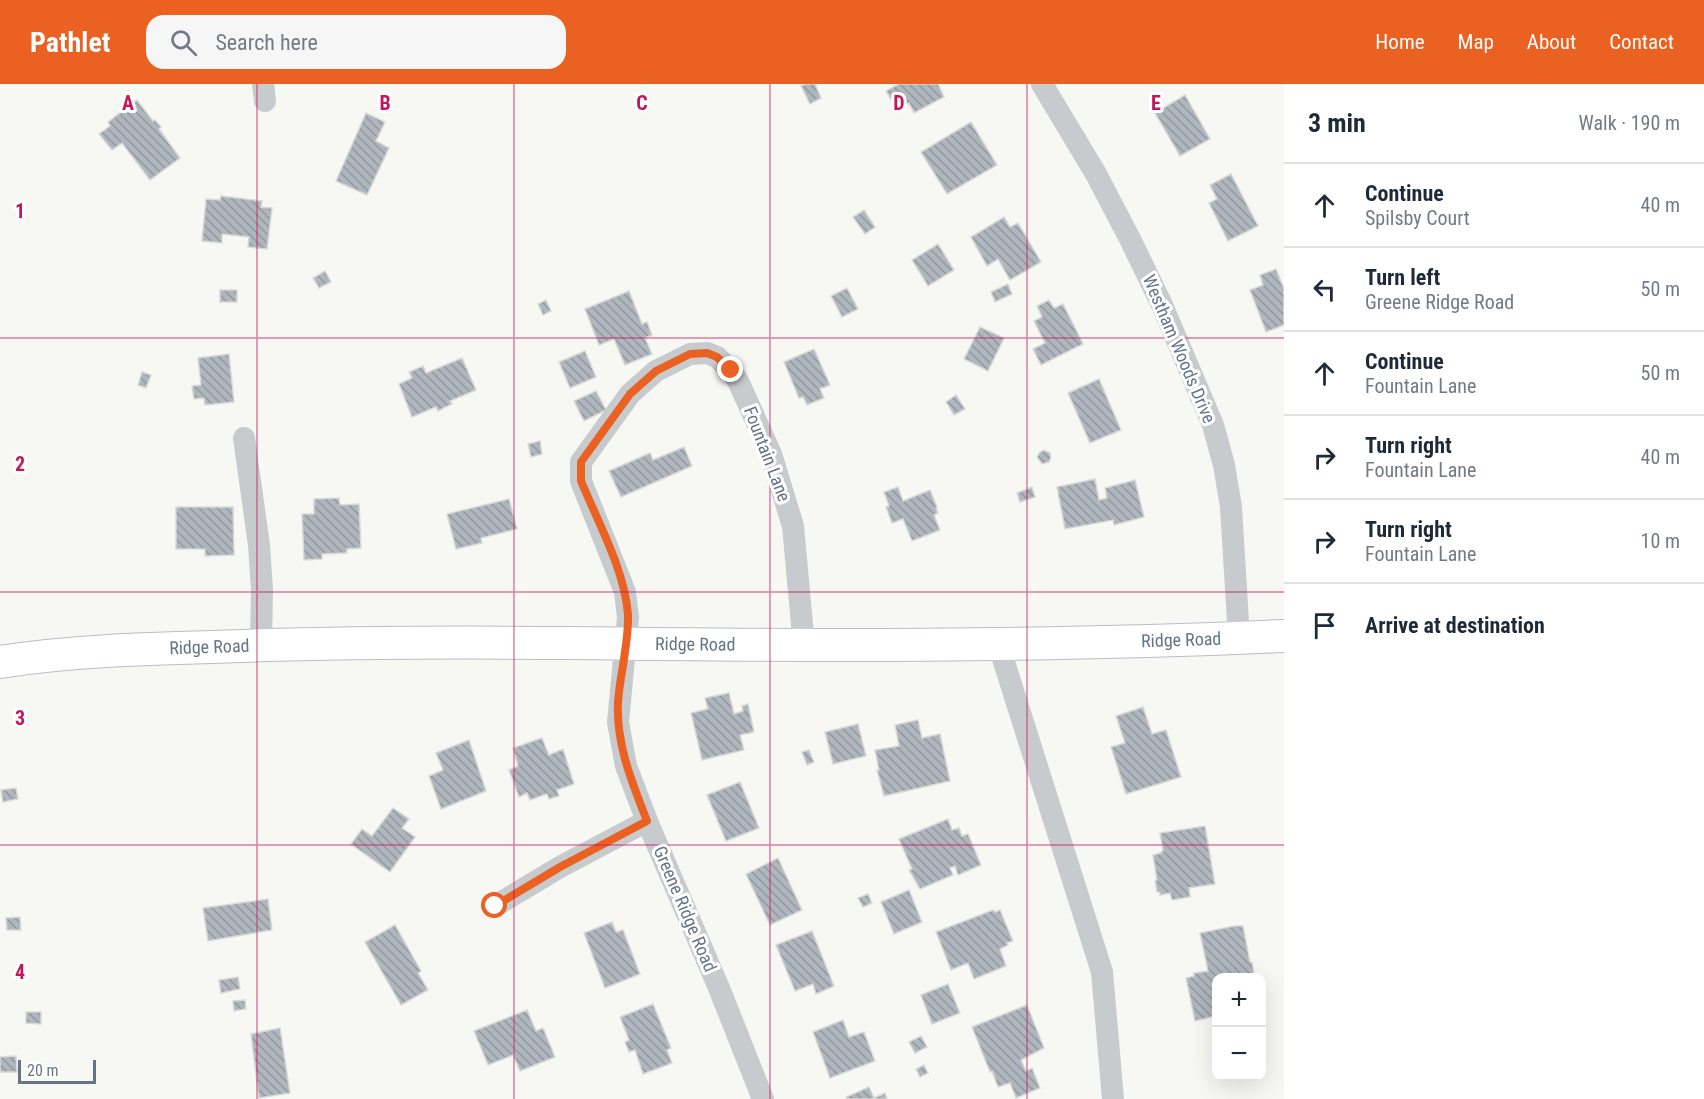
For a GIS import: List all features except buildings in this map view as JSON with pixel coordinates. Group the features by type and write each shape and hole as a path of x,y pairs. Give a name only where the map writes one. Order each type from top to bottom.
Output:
{"street":[{"name":"Westham Woods Drive","path":"1042,84 1096,174 1130,239 1162,305 1213,425 1224,465 1231,507 1239,638"},
{"name":"Fountain Lane","path":"625,644 628,617 625,592 581,481 581,462 630,394 656,371 690,354 707,353 717,357 731,370 771,454 793,526 804,646"},
{"path":"244,438 259,545 262,590 261,645"},
{"name":"Ridge Road","path":"0,662 94,651 261,645 477,642 804,646 1284,636"},
{"path":"998,643 1102,972 1113,1099"},
{"name":"Greene Ridge Road","path":"625,644 618,701 620,742 626,766 763,1099"},
{"path":"495,906 560,867 647,821"}],"route":[{"path":"495,906 560,867 647,821 626,766 618,722 618,701 628,617 625,592 581,481 581,462 630,394 656,371 690,354 707,353 717,357 731,370"}]}
